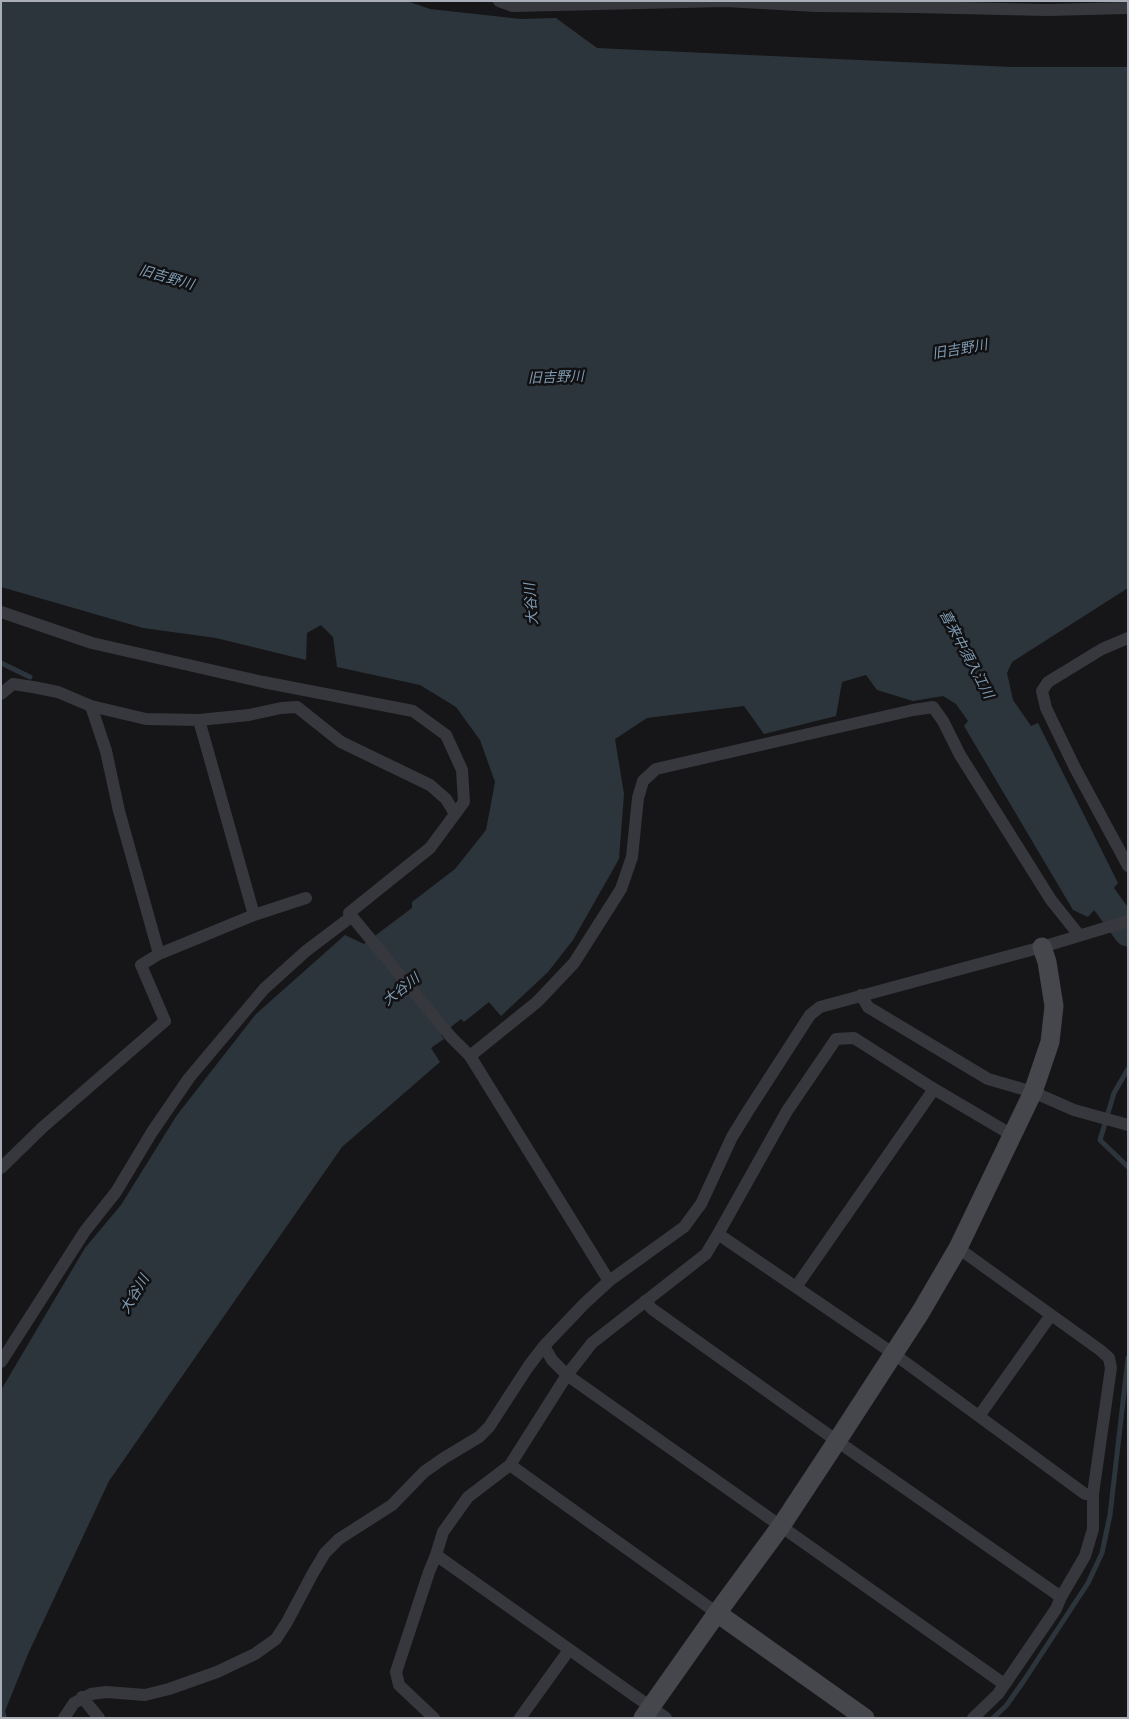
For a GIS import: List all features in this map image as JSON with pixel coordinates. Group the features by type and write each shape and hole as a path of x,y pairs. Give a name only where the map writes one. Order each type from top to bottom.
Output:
{"street":[{"path":"499,1 513,6 726,1 1047,10 1128,8"},
{"path":"1,612 92,643 262,682 413,711 446,735 462,770 464,802 454,814 446,829 430,848 348,913 451,1037 470,1056 609,1281"},
{"path":"1128,638 1102,649 1048,682 1042,691 1046,708 1075,768 1128,866"},
{"path":"1,694 12,684 58,692 91,706 146,719 199,720 297,707 341,742 430,785 446,799 454,814"},
{"path":"91,706 106,751 119,811 159,954"},
{"path":"470,1056 537,1002 574,963 621,889 632,857 638,798 643,781 656,769 913,710 933,707 943,721 960,756 1051,900 1083,935"},
{"path":"199,720 254,915"},
{"path":"1,1168 43,1127 165,1021 141,965 159,954 254,915 306,898"},
{"path":"1,1362 85,1231 116,1192 152,1132 189,1078 264,989 306,951 355,921"},
{"path":"64,1718 74,1703 91,1694 106,1692 144,1694 169,1689 217,1672 255,1654 276,1639 313,1573 326,1553 339,1539 392,1505 424,1472 479,1437 489,1427 544,1346 584,1304 609,1281 684,1227 701,1204 732,1137 810,1015 820,1008 861,995 1042,947 1128,921"},
{"path":"647,1712 781,1526 894,1354 958,1248 1033,1092 1050,1042 1054,1006 1047,962 1042,947"},
{"path":"861,995 868,1007 988,1079 1033,1092 1083,1113 1125,1125"},
{"path":"434,1718 399,1685 396,1672 443,1532 468,1497 510,1465 567,1375 592,1343 706,1254 787,1111 836,1039 854,1038 934,1089 1012,1135"},
{"path":"796,1287 934,1089"},
{"path":"718,1234 894,1354 1085,1494 1093,1494"},
{"path":"958,1248 1100,1350 1109,1358 1111,1368 1093,1494 1093,1529 1085,1556 1061,1597 1056,1610 998,1694 973,1718"},
{"path":"645,1301 652,1309 837,1441 1061,1597"},
{"path":"979,1416 1050,1315"},
{"path":"544,1346 552,1360 567,1375 1004,1684"},
{"path":"510,1465 865,1718"},
{"path":"436,1555 569,1650 647,1712 666,1718"},
{"path":"520,1718 569,1650"},
{"path":"82,1698 98,1718"}],"water":[{"path":"1,1 407,1 430,9 521,19 556,18 597,48 1012,67 1128,67 1128,588 1012,662 1007,673 1013,700 1031,726 1038,723 1118,883 1088,917 1073,910 964,726 968,721 956,704 943,696 913,701 877,690 866,675 842,682 836,716 764,734 744,706 647,718 615,739 624,794 619,859 573,940 548,972 501,1016 489,1002 464,1022 461,1019 441,1035 444,1039 431,1048 440,1062 342,1147 109,1481 28,1654 5,1711 7,1718 1,1718 1,1390 85,1248 121,1205 177,1115 256,1014 345,935 364,944 412,908 412,902 455,869 486,830 495,782 480,740 456,707 420,685 337,667 333,637 321,625 307,633 306,660 216,638 143,628 1,587"}],"waterway":[{"path":"1,663 30,677"},
{"name":"喜来中須入江川","path":"1081,867 1128,932"},
{"path":"1128,1069 1114,1093 1100,1140 1128,1167"},
{"path":"993,1718 1006,1706 1023,1682 1088,1583 1102,1553 1110,1515 1128,1358"}],"water label":[{"name":"旧吉野川","path":"166,279"},
{"name":"旧吉野川","path":"960,351"},
{"name":"旧吉野川","path":"556,379"},
{"name":"大谷川","path":"533,604"},
{"name":"大谷川","path":"402,991"},
{"name":"大谷川","path":"136,1295"}]}
